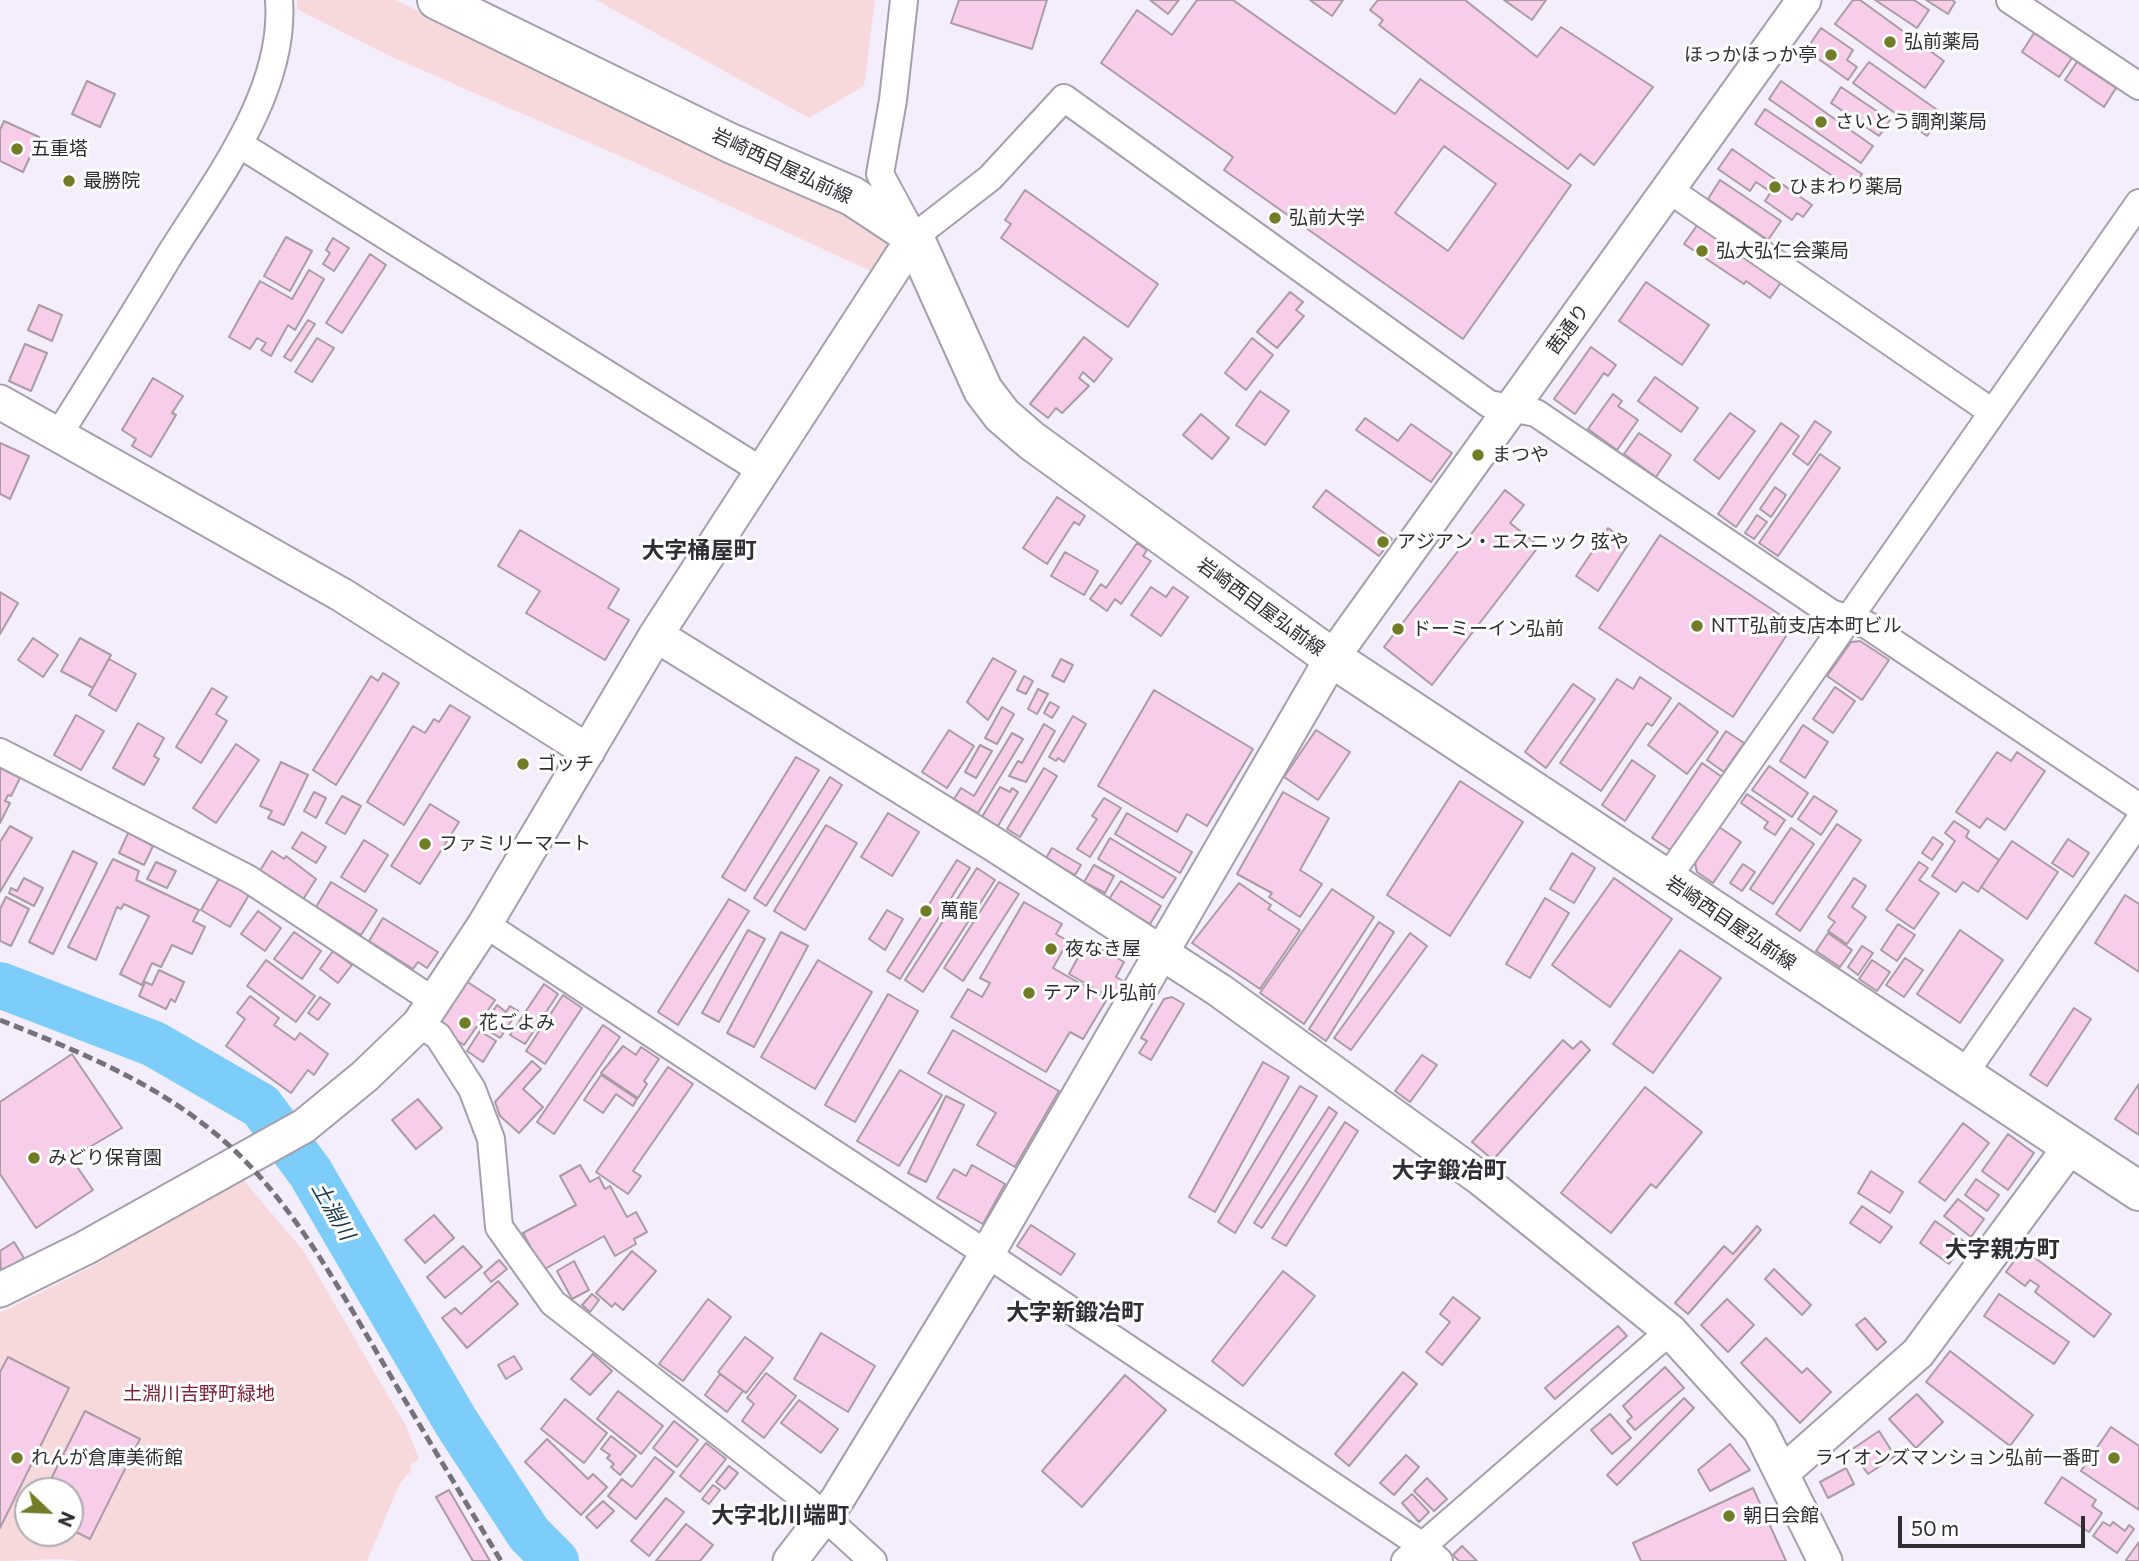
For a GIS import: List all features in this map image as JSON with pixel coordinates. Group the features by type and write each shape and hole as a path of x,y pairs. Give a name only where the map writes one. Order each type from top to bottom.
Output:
{"main road":[{"name":"岩崎西目屋弘前線","path":"437,0 730,143 852,196 914,237 968,362 983,390 1002,415 1032,441 1332,657 1962,1077 2139,1191"}],"street":[{"path":"59,434 239,144 264,93 271,66 279,0"},
{"path":"904,0 893,100 880,174 914,237"},
{"name":"茜通り","path":"790,1561 826,1517 987,1254 1332,657 1804,0"},
{"path":"2010,0 2139,86"},
{"path":"0,1290 85,1248 295,1130 365,1076 427,1013 485,924 656,635 914,237 990,178 1064,98 1489,404 1536,413 1831,613 1867,625 2139,807"},
{"path":"239,144 762,471"},
{"path":"1668,189 1992,412"},
{"path":"1666,880 2139,202"},
{"path":"0,402 342,595 588,751"},
{"path":"656,635 995,845 1160,951 1372,1097 1480,1178 1670,1331 1760,1430 1825,1561"},
{"path":"0,752 247,878 427,1013 438,1036 472,1089 491,1139 499,1227 552,1303 826,1517 873,1561"},
{"path":"1962,1077 2139,821"},
{"path":"485,924 987,1254 1422,1556 1670,1331"},
{"path":"1782,1473 1918,1353 2070,1147"}],"green space":[{"path":"297,0 395,0 846,212 892,241 875,273 645,167 394,58 297,9"},
{"path":"596,0 875,0 864,86 809,118"},
{"name":"土淵川吉野町緑地","path":"240,1176 303,1250 406,1426 419,1459 410,1465 412,1470 400,1483 367,1561 0,1561 0,1313 95,1265"}],"building":[{"path":"959,0 1047,0 1032,49 951,23"},
{"path":"1150,0 1179,0 1168,14"},
{"path":"1197,0 1233,0 1395,114 1420,79 1571,185 1463,339 1224,170 1233,157 1101,63 1137,10 1172,35","holes":["1444,146 1496,184 1448,251 1395,213"]},
{"path":"1310,0 1343,0 1332,16"},
{"path":"1378,0 1465,0 1537,57 1561,27 1653,87 1594,165 1580,154 1568,169 1379,25 1383,20 1370,10"},
{"path":"1504,0 1546,0 1532,20"},
{"name":"弘前薬局","path":"1853,0 1860,0 1944,61 1925,88 1835,24"},
{"path":"1875,0 1914,0 1929,10 1917,28"},
{"path":"1926,0 1952,0 1955,2 1948,14"},
{"name":"ほっかほっか亭","path":"1821,28 1853,50 1847,60 1857,67 1848,80 1806,50"},
{"path":"2034,33 2072,58 2059,77 2022,52"},
{"path":"1869,62 1943,114 1927,136 1853,83"},
{"path":"2077,62 2116,88 2104,107 2065,80"},
{"path":"87,81 115,94 100,127 72,114"},
{"name":"さいとう調剤薬局","path":"1781,81 1873,146 1861,163 1769,99"},
{"path":"1841,87 1890,120 1879,136 1831,103"},
{"path":"1765,109 1862,174 1852,189 1755,124"},
{"name":"五重塔","path":"4,121 39,137 23,172 0,161 0,130"},
{"name":"ひまわり薬局","path":"1732,149 1812,205 1803,217 1797,213 1792,220 1765,201 1771,192 1756,182 1750,191 1718,169"},
{"path":"1720,180 1781,221 1768,240 1708,199"},
{"path":"1025,190 1158,284 1128,327 1001,238 1011,224 1005,220"},
{"path":"1698,224 1782,281 1770,298 1684,244"},
{"path":"286,237 312,251 290,291 264,276"},
{"path":"333,238 349,248 334,271 323,264 330,253 326,250"},
{"path":"370,254 386,265 342,333 326,323"},
{"path":"309,270 324,279 295,330 288,325 271,356 261,350 266,343 257,338 250,349 229,337 260,281 292,299"},
{"path":"1646,282 1709,325 1682,365 1619,321"},
{"path":"1290,292 1303,302 1296,310 1304,316 1277,348 1257,332"},
{"path":"39,305 62,315 52,341 28,330"},
{"path":"308,320 315,324 291,361 284,357"},
{"path":"1084,337 1112,359 1094,382 1083,372 1079,378 1089,386 1062,413 1056,408 1048,418 1030,404"},
{"path":"317,338 334,348 312,382 295,372"},
{"path":"1252,338 1273,355 1246,390 1225,373"},
{"path":"25,344 47,353 31,391 9,381"},
{"path":"1591,347 1616,365 1608,376 1604,373 1575,414 1554,399"},
{"path":"1655,377 1698,408 1681,432 1638,401"},
{"path":"153,378 183,396 172,413 176,415 151,457 132,446 136,439 122,430"},
{"path":"1260,391 1289,411 1265,445 1236,425"},
{"path":"1613,394 1622,401 1618,406 1638,420 1617,450 1588,429"},
{"path":"1730,413 1755,431 1719,479 1694,460"},
{"path":"1201,414 1229,438 1212,459 1183,435"},
{"path":"1365,418 1398,441 1411,424 1452,453 1431,482 1356,430"},
{"path":"1815,421 1831,432 1808,465 1793,454"},
{"path":"1781,423 1799,436 1736,527 1718,514"},
{"path":"1639,433 1671,455 1656,477 1624,454"},
{"path":"0,443 29,456 10,499 0,494"},
{"path":"1820,454 1840,468 1778,556 1759,543"},
{"path":"1775,487 1786,495 1771,517 1760,509"},
{"path":"1326,490 1392,539 1379,556 1313,507"},
{"path":"1505,490 1524,505 1510,523 1539,546 1432,685 1384,647"},
{"path":"1057,497 1085,516 1079,525 1074,522 1047,564 1023,548"},
{"path":"1757,515 1767,522 1754,539 1745,533"},
{"path":"1608,528 1629,543 1598,591 1576,576"},
{"path":"520,530 619,589 608,608 629,620 605,660 526,613 540,591 498,566"},
{"name":"NTT弘前支店本町ビル","path":"1660,535 1794,624 1733,717 1599,628"},
{"path":"1137,543 1147,550 1143,556 1151,561 1121,604 1115,599 1107,611 1090,599 1101,584 1106,588"},
{"path":"1065,552 1098,571 1084,595 1051,576"},
{"path":"1151,587 1166,597 1173,587 1188,597 1161,636 1131,615"},
{"path":"0,592 18,603 0,634"},
{"path":"33,638 58,655 43,677 18,660"},
{"path":"80,638 111,655 93,688 61,671"},
{"path":"1860,641 1889,660 1862,700 1827,676 1851,642"},
{"path":"993,658 1016,671 988,720 967,702"},
{"path":"109,659 136,674 116,711 89,695"},
{"path":"1061,659 1073,665 1064,682 1052,676"},
{"path":"383,673 399,683 336,785 313,770 371,676 378,681"},
{"path":"1024,676 1033,681 1026,694 1017,690"},
{"path":"1640,677 1671,698 1652,726 1647,723 1601,791 1560,763 1617,679 1633,689"},
{"path":"1573,684 1595,699 1546,768 1525,752"},
{"path":"1835,687 1855,701 1833,733 1813,719"},
{"path":"212,688 227,697 216,714 227,721 201,763 176,747"},
{"path":"1038,689 1048,694 1037,714 1028,709"},
{"path":"1154,690 1253,749 1207,826 1187,814 1177,832 1098,786"},
{"path":"1050,702 1059,707 1052,718 1044,713"},
{"path":"1679,703 1718,732 1687,774 1648,745"},
{"path":"450,705 470,717 404,825 367,802 413,726 425,733 434,719 439,722"},
{"path":"1002,707 1014,714 997,744 985,738"},
{"path":"76,715 104,731 81,770 54,755"},
{"path":"1073,716 1086,724 1064,762 1058,758 1056,761 1049,757"},
{"path":"138,723 164,738 154,756 159,759 144,785 113,768"},
{"path":"1044,724 1055,731 1026,782 1009,776 1018,761 1022,763"},
{"path":"1803,725 1828,742 1805,778 1780,761"},
{"path":"949,730 974,746 947,788 922,772"},
{"path":"1316,730 1350,752 1318,800 1284,777"},
{"path":"1726,731 1744,743 1724,772 1707,760"},
{"path":"1012,733 1023,739 978,813 954,799 961,788 974,796"},
{"path":"236,744 259,760 216,823 193,808"},
{"path":"980,745 992,751 976,778 965,772"},
{"path":"1997,752 2011,761 2017,752 2045,771 2005,830 1987,818 1980,828 1956,812"},
{"path":"796,757 819,770 745,891 722,877"},
{"path":"1632,760 1655,776 1625,821 1602,805"},
{"path":"281,762 308,775 284,825 268,818 272,811 260,806"},
{"path":"1702,763 1722,777 1672,851 1652,838"},
{"path":"1769,766 1808,793 1792,817 1752,790"},
{"path":"0,768 20,778 11,796 8,795 5,801 10,803 0,823"},
{"path":"1044,768 1057,776 1020,837 1007,829"},
{"path":"830,777 842,785 766,906 754,898"},
{"path":"1460,781 1523,822 1450,936 1387,895"},
{"path":"1000,787 1010,792 1012,788 1018,792 998,826 982,817"},
{"path":"314,792 326,798 316,818 304,811"},
{"path":"1283,792 1329,818 1300,870 1322,884 1300,917 1269,897 1272,893 1237,874"},
{"path":"1747,794 1785,820 1775,835 1764,828 1768,822 1741,803"},
{"path":"342,796 361,806 345,834 326,823"},
{"path":"1814,796 1837,811 1821,835 1798,819"},
{"path":"1104,798 1121,808 1090,857 1077,849 1097,819 1092,816"},
{"name":"ファミリーマート","path":"430,804 459,822 420,884 391,866"},
{"path":"888,813 919,832 892,876 861,857"},
{"path":"1127,813 1192,852 1180,873 1115,834"},
{"path":"1954,821 1969,831 1966,837 1999,860 1978,892 1963,882 1956,892 1932,876 1955,841 1945,833"},
{"path":"1837,824 1861,840 1800,931 1776,914"},
{"path":"826,825 857,843 805,930 774,911"},
{"path":"10,826 32,838 0,892 0,842"},
{"path":"1719,827 1741,842 1713,883 1697,872 1695,863"},
{"path":"1791,828 1814,844 1773,904 1750,889"},
{"path":"130,829 139,833 136,837 153,846 144,865 119,853"},
{"path":"302,832 326,847 316,863 292,848"},
{"path":"1933,837 1943,844 1932,860 1922,853"},
{"path":"1110,838 1176,878 1163,898 1098,859"},
{"path":"2068,839 2089,853 2073,877 2052,863"},
{"path":"364,840 388,855 365,892 341,877"},
{"path":"2012,841 2058,872 2027,919 1981,887"},
{"path":"1052,848 1081,865 1075,875 1046,858"},
{"path":"73,851 97,863 53,954 29,942"},
{"path":"272,851 284,859 286,856 316,879 302,901 258,874"},
{"path":"1572,853 1595,868 1574,903 1550,889"},
{"path":"113,859 139,871 136,880 199,910 193,921 205,927 192,954 172,945 161,967 152,963 142,985 120,974 149,916 124,904 121,909 117,907 96,960 68,947"},
{"path":"957,860 970,868 900,979 887,971"},
{"path":"156,862 176,871 167,888 147,879"},
{"path":"1919,862 1928,868 1919,880 1939,893 1914,929 1886,910"},
{"path":"1743,864 1755,872 1742,891 1730,883"},
{"path":"1094,865 1114,876 1105,893 1084,882"},
{"path":"977,868 995,880 923,992 905,980"},
{"path":"220,877 249,895 230,927 201,910"},
{"path":"24,878 43,888 34,906 9,893 11,888 17,891"},
{"path":"1614,878 1672,919 1610,1007 1552,965"},
{"path":"1854,878 1866,886 1852,907 1866,917 1847,944 1828,931 1835,922 1828,917"},
{"path":"1121,881 1161,906 1150,924 1109,899"},
{"path":"331,882 377,910 361,935 316,907"},
{"path":"999,882 1019,894 963,981 944,968"},
{"path":"1239,883 1271,905 1268,909 1300,930 1260,989 1192,943"},
{"path":"1332,889 1374,917 1304,1024 1260,993"},
{"path":"2125,895 2139,904 2139,972 2095,943"},
{"path":"6,897 29,909 11,946 0,941 0,909"},
{"path":"1545,898 1569,913 1530,978 1506,964"},
{"path":"729,899 749,911 678,1025 658,1012"},
{"path":"1024,902 1062,924 1056,934 1068,941 1053,968 1107,999 1083,1039 1070,1032 1046,1072 951,1017 968,989 982,997 990,983 980,978"},
{"path":"887,910 903,919 885,950 869,939"},
{"path":"258,911 281,928 265,951 241,934"},
{"path":"383,918 438,952 427,968 418,962 413,969 369,941"},
{"path":"1379,922 1394,932 1326,1041 1309,1029"},
{"path":"1898,924 1915,935 1897,961 1881,950"},
{"path":"748,930 765,939 719,1022 702,1013"},
{"path":"1960,930 2003,960 1960,1023 1917,994"},
{"path":"294,932 321,951 302,979 274,959"},
{"path":"781,932 808,946 754,1047 727,1033"},
{"path":"1410,933 1427,946 1351,1050 1334,1038"},
{"path":"1828,933 1852,950 1840,967 1816,951"},
{"path":"1087,941 1124,962 1116,977 1123,981 1113,999 1069,974"},
{"path":"1862,946 1873,953 1858,975 1848,967"},
{"path":"1680,950 1721,978 1653,1073 1613,1044"},
{"path":"333,951 352,965 338,983 320,969"},
{"path":"1905,958 1923,970 1904,997 1886,985"},
{"path":"266,960 315,996 296,1022 247,986"},
{"path":"818,960 872,992 815,1089 761,1057"},
{"path":"1872,960 1890,972 1877,991 1859,979"},
{"path":"159,970 184,982 175,1002 171,999 166,1009 139,996 145,982 152,985"},
{"path":"466,981 495,1000 464,1045 445,1033 449,1027 439,1021"},
{"path":"544,984 558,994 525,1044 510,1035"},
{"path":"888,994 918,1011 855,1122 825,1105"},
{"path":"563,995 582,1008 545,1064 526,1051"},
{"path":"250,996 279,1018 274,1025 295,1040 300,1033 328,1054 314,1075 308,1070 291,1093 226,1046 245,1019 237,1013"},
{"path":"320,997 330,1004 318,1020 308,1013"},
{"path":"1172,997 1184,1004 1151,1060 1139,1053 1147,1041 1141,1038 1164,999"},
{"path":"497,1005 506,1012 510,1006 518,1011 500,1038 483,1027"},
{"path":"2074,1008 2091,1019 2047,1086 2030,1075"},
{"path":"603,1025 620,1037 554,1134 537,1122"},
{"path":"953,1030 1059,1091 1015,1167 977,1145 996,1113 928,1073"},
{"path":"480,1031 496,1041 483,1062 467,1051"},
{"path":"1563,1040 1573,1049 1581,1041 1590,1050 1493,1160 1472,1142"},
{"path":"623,1046 636,1055 641,1047 659,1059 644,1081 647,1084 638,1098 601,1073"},
{"path":"72,1054 122,1128 71,1158 93,1190 36,1228 0,1174 0,1102"},
{"path":"1422,1055 1437,1065 1410,1102 1395,1091"},
{"path":"532,1061 541,1069 523,1089 543,1107 519,1133 500,1116 495,1102"},
{"path":"1263,1062 1289,1077 1215,1212 1189,1197"},
{"path":"668,1067 693,1084 633,1171 641,1176 628,1194 596,1172"},
{"path":"900,1070 942,1095 899,1166 857,1141"},
{"path":"601,1075 637,1099 633,1106 616,1094 603,1113 584,1100"},
{"path":"2139,1084 2139,1135 2115,1119"},
{"path":"1300,1086 1317,1096 1235,1233 1218,1222"},
{"path":"1645,1087 1702,1132 1656,1188 1651,1184 1611,1233 1561,1193"},
{"path":"946,1096 964,1105 926,1182 908,1173"},
{"path":"418,1099 442,1128 416,1149 392,1120"},
{"path":"1329,1107 1337,1113 1262,1228 1254,1223"},
{"path":"1345,1122 1358,1131 1286,1246 1272,1238"},
{"path":"1963,1123 1989,1143 1945,1201 1919,1182"},
{"path":"2008,1134 2034,1153 2008,1190 1982,1171"},
{"path":"580,1165 590,1182 599,1177 605,1189 610,1186 627,1217 636,1212 647,1232 634,1239 636,1244 615,1256 604,1236 543,1270 523,1233 576,1205 560,1176"},
{"path":"972,1165 1005,1184 983,1224 937,1198 954,1169 966,1176"},
{"path":"1871,1171 1903,1192 1890,1213 1858,1193"},
{"path":"1976,1179 1999,1195 1987,1211 1965,1195"},
{"path":"1958,1199 1984,1219 1971,1237 1944,1216"},
{"path":"1862,1206 1892,1227 1880,1243 1850,1223"},
{"path":"434,1215 454,1238 425,1263 405,1240"},
{"path":"1935,1221 1965,1242 1949,1264 1920,1243"},
{"path":"1031,1225 1075,1254 1061,1275 1017,1246"},
{"path":"1757,1226 1761,1230 1688,1314 1675,1303 1724,1246 1733,1254"},
{"path":"14,1242 24,1258 1,1273 0,1251"},
{"path":"463,1246 482,1267 445,1298 427,1277"},
{"path":"2023,1249 2111,1314 2094,1337 2035,1292 2039,1286 2030,1280 2025,1286 2006,1272"},
{"path":"632,1251 656,1271 623,1310 615,1303 612,1307 596,1293"},
{"path":"499,1260 507,1269 491,1282 484,1273"},
{"path":"574,1261 589,1290 572,1299 557,1271"},
{"path":"1774,1269 1811,1305 1802,1315 1765,1279"},
{"path":"1283,1271 1315,1296 1243,1386 1212,1361"},
{"path":"498,1281 518,1304 467,1348 442,1318 455,1308 461,1314"},
{"path":"592,1294 599,1300 590,1312 582,1305"},
{"path":"1999,1294 2069,1342 2054,1364 1984,1316"},
{"path":"1453,1297 1480,1318 1442,1365 1426,1352 1450,1322 1440,1314"},
{"path":"708,1299 731,1317 683,1381 659,1364"},
{"path":"1727,1299 1754,1325 1728,1352 1701,1325"},
{"path":"1865,1318 1886,1342 1877,1350 1856,1325"},
{"path":"1618,1326 1627,1336 1555,1399 1545,1388"},
{"path":"821,1333 875,1366 848,1412 794,1379"},
{"path":"745,1337 773,1358 746,1393 718,1372"},
{"path":"1766,1338 1802,1373 1807,1368 1831,1392 1800,1423 1741,1363"},
{"path":"1950,1351 2033,1415 2010,1446 1926,1382"},
{"path":"593,1354 612,1371 590,1395 571,1379"},
{"path":"514,1356 522,1369 506,1379 498,1365"},
{"name":"れんが倉庫美術館","path":"8,1357 69,1388 25,1477 14,1477 14,1500 0,1528 0,1372"},
{"path":"1665,1367 1684,1388 1635,1430 1627,1421 1632,1417 1623,1406"},
{"path":"1403,1372 1417,1384 1349,1466 1335,1454"},
{"path":"766,1373 796,1396 764,1438 742,1421 754,1404 747,1398"},
{"path":"720,1374 743,1391 727,1412 705,1395"},
{"path":"1125,1375 1166,1410 1082,1507 1042,1471"},
{"path":"618,1391 663,1426 641,1454 597,1419"},
{"path":"1917,1394 1943,1422 1916,1448 1889,1419"},
{"path":"1684,1398 1694,1408 1617,1485 1607,1475"},
{"path":"565,1399 607,1433 584,1463 541,1429"},
{"path":"799,1400 838,1429 821,1453 781,1423"},
{"path":"85,1411 140,1439 90,1539 84,1536 84,1477 52,1477"},
{"path":"1610,1414 1631,1438 1612,1454 1591,1430"},
{"path":"674,1421 698,1440 677,1467 653,1448"},
{"name":"ライオンズマンション弘前一番町","path":"2111,1427 2139,1446 2139,1510 2081,1471"},
{"path":"1879,1431 1895,1456 1868,1474 1851,1450"},
{"path":"611,1436 636,1456 620,1475 611,1467 614,1464 607,1458 610,1455 601,1449"},
{"path":"547,1439 588,1479 593,1474 607,1487 581,1515 525,1462"},
{"path":"706,1443 726,1459 700,1492 680,1476"},
{"path":"1730,1444 1750,1470 1710,1491 1698,1470"},
{"path":"1406,1455 1419,1467 1394,1495 1380,1483"},
{"path":"655,1457 674,1472 636,1519 608,1496 622,1479 632,1487"},
{"path":"729,1466 738,1473 725,1489 716,1482"},
{"path":"1846,1468 1854,1484 1828,1498 1820,1482"},
{"path":"2062,1477 2096,1500 2092,1506 2102,1513 2089,1532 2045,1503"},
{"path":"1427,1478 1447,1499 1434,1511 1414,1491"},
{"path":"713,1485 720,1490 709,1504 702,1499"},
{"name":"朝日会館","path":"1753,1488 1786,1561 1641,1561 1633,1543"},
{"path":"449,1490 490,1561 473,1561 436,1497"},
{"path":"1412,1494 1429,1512 1419,1522 1402,1503"},
{"path":"666,1498 684,1512 649,1556 631,1541"},
{"path":"603,1501 614,1511 597,1528 586,1517"},
{"path":"2103,1522 2110,1526 2113,1522 2125,1531 2129,1525 2134,1529 2117,1553 2093,1536"},
{"path":"686,1524 713,1545 700,1561 656,1561"},
{"path":"2139,1542 2139,1561 2127,1561 2126,1560"},
{"path":"1462,1546 1477,1561 1459,1561 1453,1555"}],"waterway":[{"name":"土淵川","path":"0,985 154,1044 261,1106 310,1172 456,1422 529,1534 556,1561"}],"railway":[{"path":"0,1020 110,1067 162,1096 211,1130 261,1178 283,1204 323,1262 501,1561"}],"place":[{"name":"弘前薬局","path":"1890,42"},
{"name":"ほっかほっか亭","path":"1831,55"},
{"name":"さいとう調剤薬局","path":"1821,122"},
{"name":"五重塔","path":"17,149"},
{"name":"最勝院","path":"69,181"},
{"name":"ひまわり薬局","path":"1775,187"},
{"name":"弘前大学","path":"1275,218"},
{"name":"弘大弘仁会薬局","path":"1702,251"},
{"name":"まつや","path":"1478,455"},
{"name":"アジアン・エスニック 弦や","path":"1383,542"},
{"name":"NTT弘前支店本町ビル","path":"1697,626"},
{"name":"ドーミーイン弘前","path":"1398,629"},
{"name":"ゴッチ","path":"523,764"},
{"name":"ファミリーマート","path":"425,844"},
{"name":"萬龍","path":"926,911"},
{"name":"夜なき屋","path":"1051,949"},
{"name":"テアトル弘前","path":"1029,993"},
{"name":"花ごよみ","path":"465,1023"},
{"name":"みどり保育園","path":"34,1158"},
{"name":"れんが倉庫美術館","path":"17,1458"},
{"name":"ライオンズマンション弘前一番町","path":"2114,1458"},
{"name":"朝日会館","path":"1729,1516"}],"district":[{"name":"大字桶屋町","path":"699,550"},
{"name":"大字鍛冶町","path":"1449,1170"},
{"name":"大字親方町","path":"2002,1249"},
{"name":"大字新鍛冶町","path":"1075,1312"},
{"name":"大字北川端町","path":"780,1515"}]}
